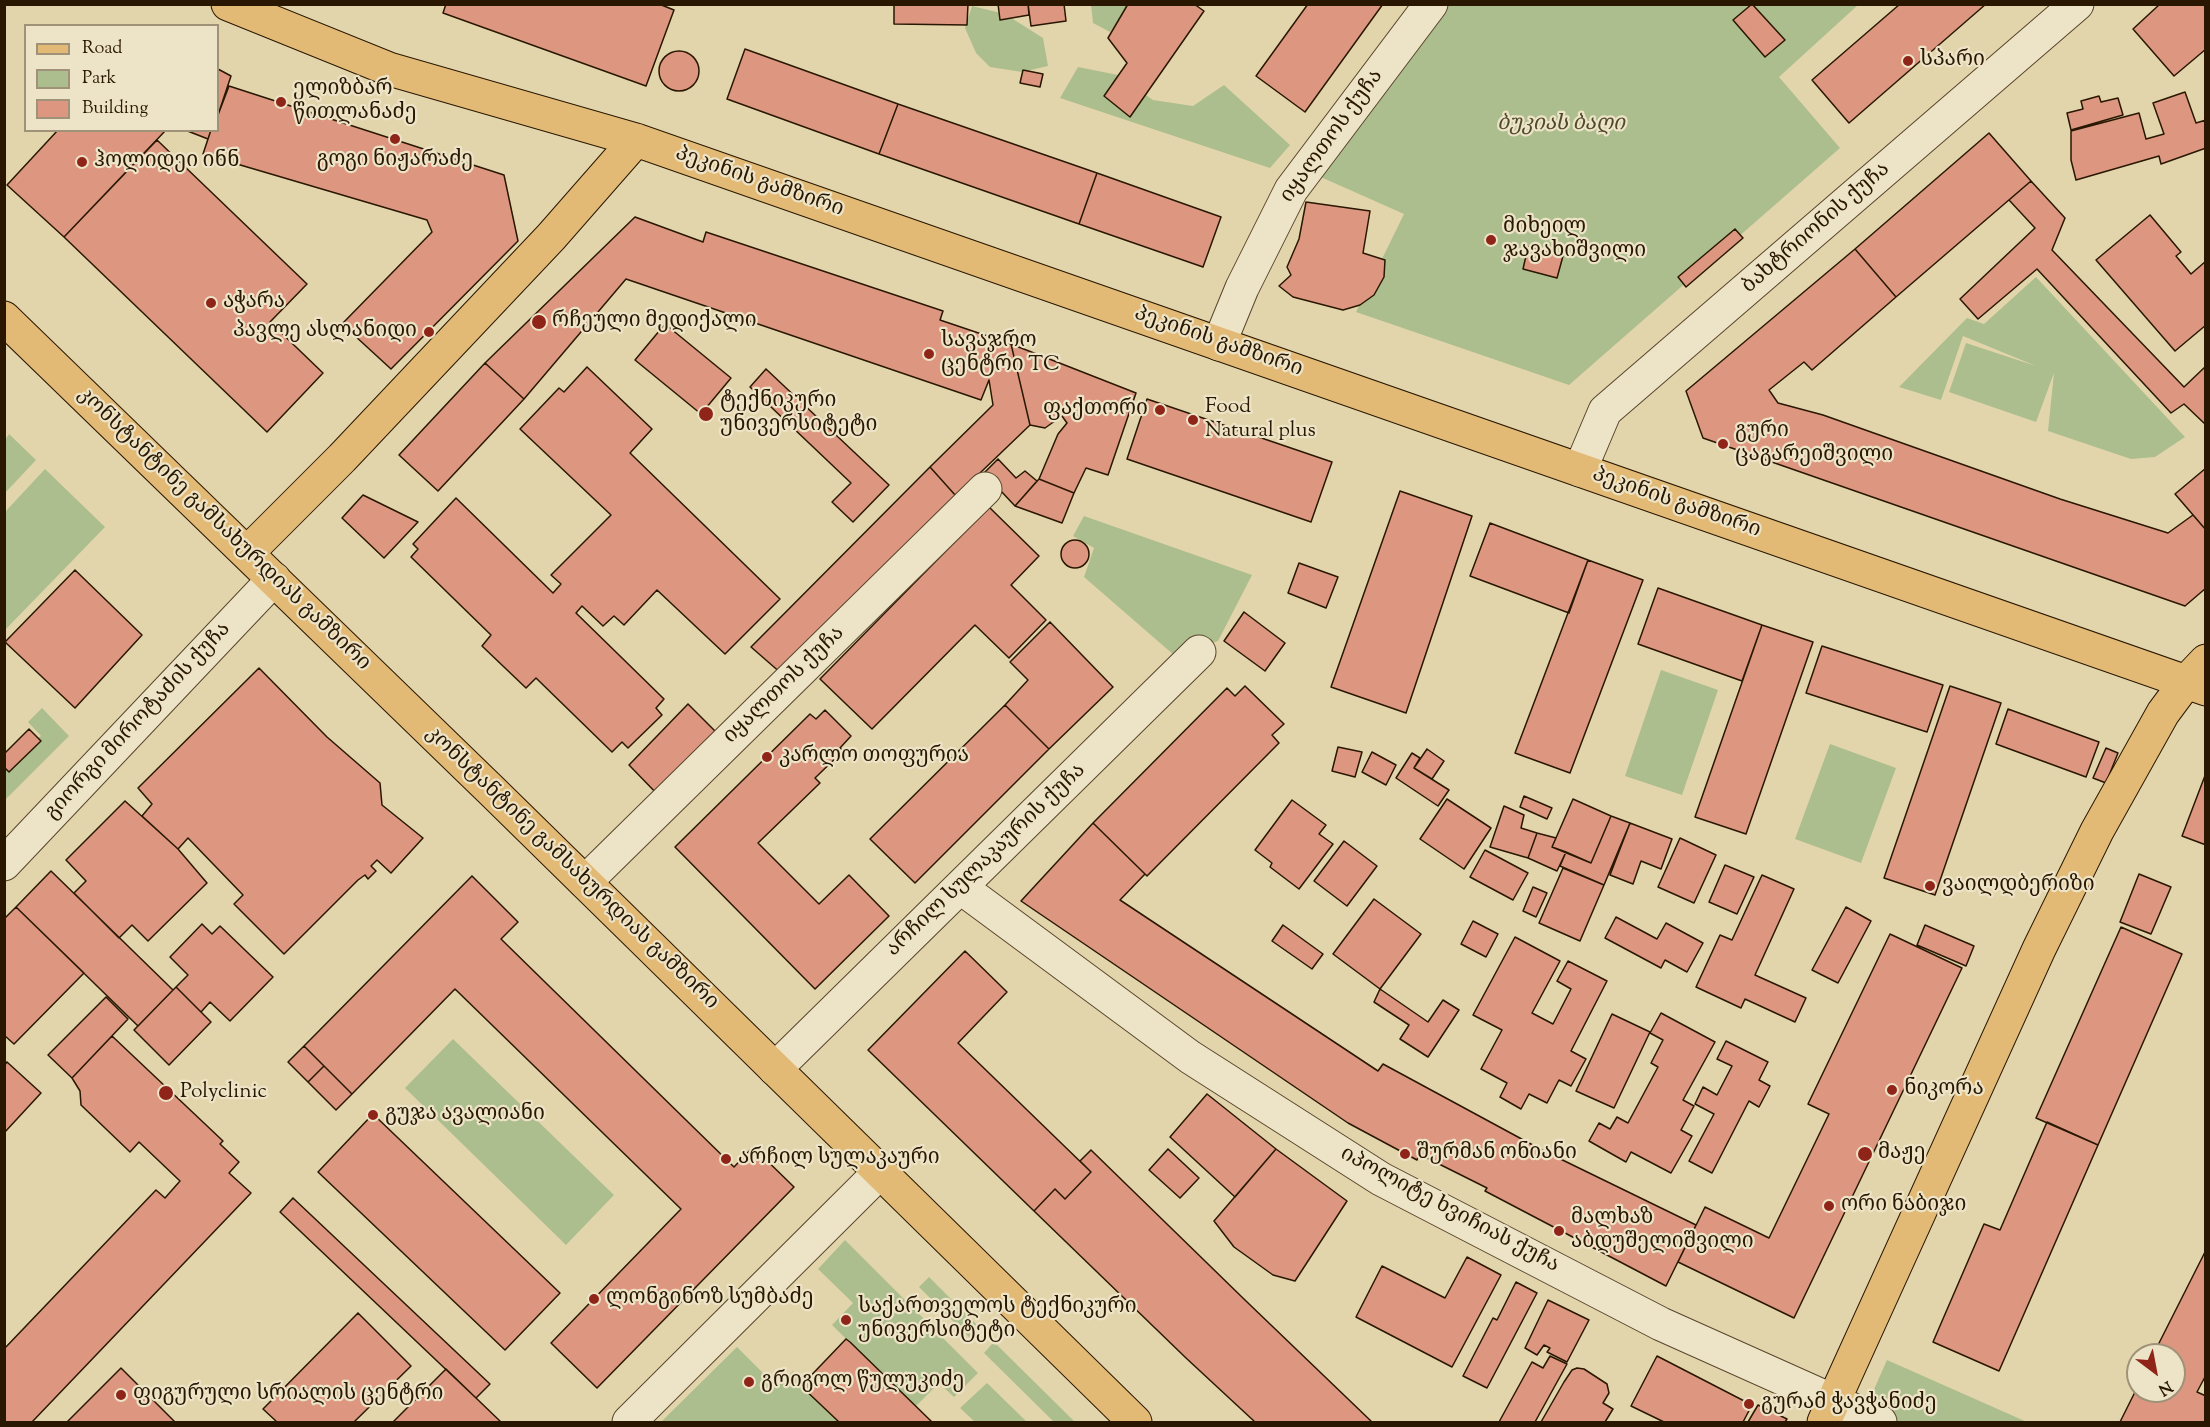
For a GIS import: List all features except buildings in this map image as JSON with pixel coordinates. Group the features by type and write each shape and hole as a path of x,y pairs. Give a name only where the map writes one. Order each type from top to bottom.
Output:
{"main road":[{"name":"პეკინის გამზირი","path":"228,4 388,69 636,140 1580,470 2199,677"},
{"path":"247,553 366,432 551,237 636,140"},
{"name":"კონსტანტინე გამსახურდიას გამზირი","path":"4,318 585,882 1135,1422"},
{"path":"1829,1412 2043,939 2097,831 2163,713 2199,677"}],"street":[{"name":"იყალთოს ქუჩა","path":"1219,344 1242,288 1292,190 1431,4"},
{"name":"ბახტრიონის ქუჩა","path":"1580,470 1605,411 2077,4"},
{"name":"იყალთოს ქუჩა","path":"585,882 986,489"},
{"name":"გიორგი მიროტაძის ქუჩა","path":"4,864 274,579"},
{"name":"არჩილ სულაკაურის ქუჩა","path":"775,1068 1199,652"},
{"name":"იპოლიტე ხვიჩიას ქუჩა","path":"960,887 1190,1057 1381,1179 1829,1412 1880,1422"},
{"path":"629,1422 880,1172"}],"green space":[{"path":"1091,5 1129,5 1110,32 1093,23"},
{"name":"ბუკიას ბაღი","path":"1448,5 1858,5 1779,77 1840,148 1569,385 1356,312 1404,214 1314,174"},
{"path":"972,6 1005,14 1043,38 1048,66 1022,72 990,67 976,53 965,28"},
{"path":"1078,67 1118,75 1153,100 1193,106 1224,85 1290,145 1270,168 1060,98"},
{"path":"2036,277 2185,437 2155,457 2131,459 2048,431 2054,373 2036,422 1949,392 1966,343 2036,366 1963,336 1941,400 1899,387 1967,318 1984,324"},
{"path":"9,434 36,460 5,493 5,440"},
{"path":"45,469 105,527 5,630 5,512"},
{"path":"1084,516 1252,575 1218,641 1175,656 1084,577 1094,548 1073,536"},
{"path":"1661,670 1718,690 1682,795 1625,776"},
{"path":"42,708 69,736 5,800 5,767 9,772 40,741 38,738 41,736 28,722"},
{"path":"1830,744 1896,768 1861,863 1795,839"},
{"path":"453,1039 614,1195 566,1245 405,1088"},
{"path":"845,1240 978,1373 954,1397 939,1383 915,1407 832,1325 853,1303 818,1269"},
{"path":"929,1277 979,1327 980,1330 971,1339 919,1287"},
{"path":"992,1344 997,1345 1075,1422 1054,1422 984,1353"},
{"path":"737,1347 777,1387 793,1371 804,1382 801,1386 839,1422 661,1422"},
{"path":"1887,1360 2027,1422 1889,1422 1864,1412"},
{"path":"987,1383 1027,1422 975,1422 960,1408"}],"place":[{"name":"სპარი","path":"1908,61"},
{"name":"ელიზბარ წითლანაძე","path":"281,102"},
{"name":"გოგი ნიჟარაძე","path":"395,139"},
{"name":"ჰოლიდეი ინნ","path":"82,162"},
{"name":"მიხეილ ჯავახიშვილი","path":"1491,240"},
{"name":"აჭარა","path":"211,303"},
{"name":"რჩეული მედიქალი","path":"539,322"},
{"name":"პავლე ასლანიდი","path":"429,332"},
{"name":"სავაჯრო ცენტრი TC","path":"929,354"},
{"name":"ფაქთორი","path":"1160,410"},
{"name":"ტექნიკური უნივერსიტეტი","path":"706,414"},
{"name":"Food Natural plus","path":"1193,420"},
{"name":"გური ცაგარეიშვილი","path":"1723,444"},
{"name":"კარლო თოფურია","path":"767,757"},
{"name":"ვაილდბერიზი","path":"1930,886"},
{"name":"ნიკორა","path":"1892,1090"},
{"name":"Polyclinic","path":"166,1093"},
{"name":"გუჯა ავალიანი","path":"373,1115"},
{"name":"შურმან ონიანი","path":"1405,1154"},
{"name":"მაჟე","path":"1865,1154"},
{"name":"არჩილ სულაკაური","path":"726,1159"},
{"name":"ორი ნაბიჯი","path":"1829,1206"},
{"name":"მალხაზ აბდუშელიშვილი","path":"1559,1231"},
{"name":"ლონგინოზ სუმბაძე","path":"594,1299"},
{"name":"საქართველოს ტექნიკური უნივერსიტეტი","path":"846,1320"},
{"name":"გრიგოლ წულუკიძე","path":"749,1382"},
{"name":"ფიგურული სრიალის ცენტრი","path":"121,1395"},
{"name":"გურამ ჭავჭანიძე","path":"1749,1404"}]}
